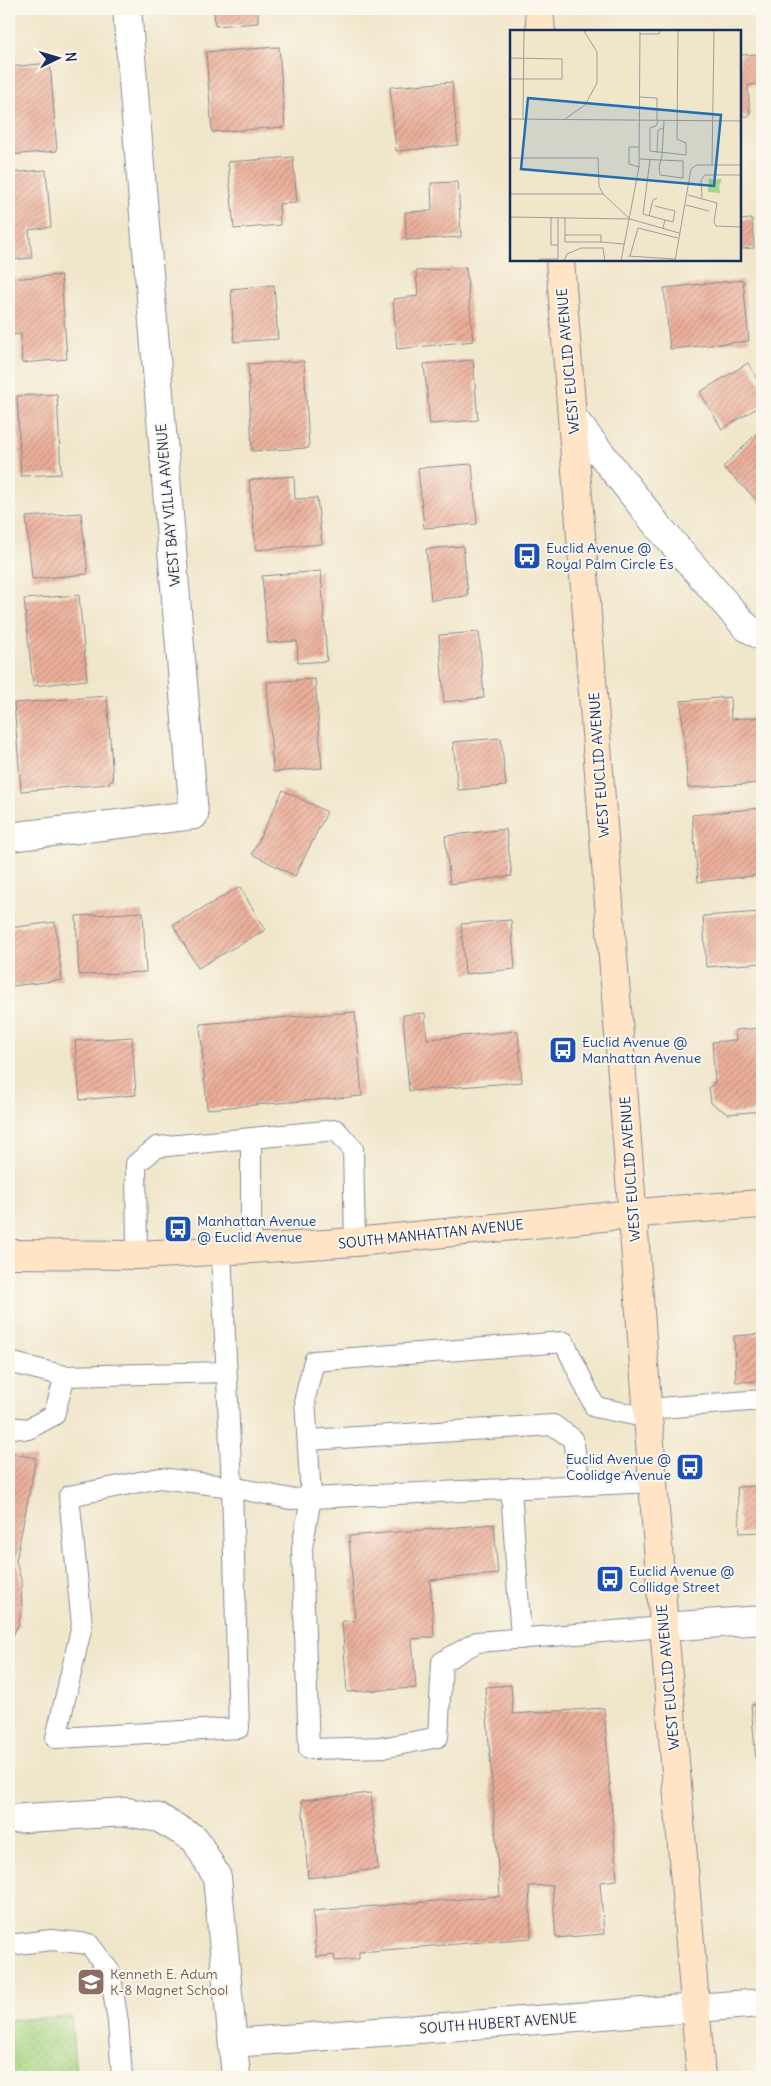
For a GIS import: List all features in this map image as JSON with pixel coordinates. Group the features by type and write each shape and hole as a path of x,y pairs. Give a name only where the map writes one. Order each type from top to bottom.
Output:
{"street":[{"name":"WEST BAY VILLA AVENUE","path":"9,837 194,815 127,9"},
{"path":"539,9 541,30"},
{"name":"WEST EUCLID AVENUE","path":"560,261 664,1627 701,2077"},
{"path":"573,418 657,525 746,627 762,636"},
{"name":"SOUTH MANHATTAN AVENUE","path":"9,1254 137,1255 221,1251 356,1242 633,1214 762,1204"},
{"path":"664,1627 762,1620"},
{"path":"9,1819 127,1812 159,1818 195,1839 217,1877 236,2077"},
{"name":"SOUTH HUBERT AVENUE","path":"233,2043 762,2003"}],"lane":[{"path":"137,1255 136,1164 157,1147 336,1130 354,1149 356,1242"},
{"path":"251,1138 251,1249"},
{"path":"221,1251 232,1487 238,1728 56,1738 82,1625 69,1496 160,1478 232,1487 290,1500 580,1484 653,1482"},
{"path":"664,1627 477,1642 442,1662 438,1737 388,1747 308,1749 302,1548 311,1498 306,1398 314,1361 564,1342 595,1407 648,1414 762,1400"},
{"path":"9,1362 65,1376 226,1372"},
{"path":"9,1427 28,1430 54,1415 65,1376"},
{"path":"308,1440 552,1425 573,1439 580,1484"},
{"path":"511,1488 521,1638"},
{"path":"9,1945 51,1940 89,1944 110,1972 118,2022 122,2077"}],"green space":[{"path":"71,2016 76,2077 9,2077 9,2020"}],"building":[{"path":"214,9 258,9 258,23 215,26"},
{"path":"279,47 285,127 212,132 206,52"},
{"path":"762,54 762,84 748,85 750,116 741,116 741,55"},
{"path":"50,63 57,151 9,155 9,67"},
{"path":"452,82 458,145 396,151 390,87"},
{"path":"293,157 297,203 279,204 280,225 234,229 228,162"},
{"path":"46,170 51,227 29,230 32,258 9,260 9,173"},
{"path":"458,182 461,237 406,240 405,212 432,211 431,183"},
{"path":"752,219 754,248 741,249 741,220"},
{"path":"466,267 473,341 397,349 393,299 418,296 416,271"},
{"path":"61,275 67,359 22,363 21,334 9,335 9,279"},
{"path":"743,280 749,341 670,349 664,288"},
{"path":"274,285 278,339 234,342 231,289"},
{"path":"473,360 478,420 430,424 424,364"},
{"path":"304,361 309,448 252,451 248,364"},
{"path":"748,363 762,387 762,405 722,429 700,392"},
{"path":"57,394 61,474 21,476 17,396"},
{"path":"757,433 762,438 762,505 723,467"},
{"path":"472,464 477,524 424,528 418,468"},
{"path":"294,476 295,499 317,498 322,544 256,550 249,480"},
{"path":"81,513 88,574 32,579 26,517"},
{"path":"463,546 468,596 431,600 426,549"},
{"path":"321,571 327,661 298,663 297,641 268,643 262,576"},
{"path":"79,595 87,680 33,686 24,599"},
{"path":"479,632 484,698 444,702 439,635"},
{"path":"315,679 322,768 273,772 267,682"},
{"path":"107,696 113,781 109,781 109,784 21,791 14,703"},
{"path":"730,697 731,719 762,717 762,783 688,788 681,701"},
{"path":"501,738 506,786 458,790 453,742"},
{"path":"283,790 327,812 295,876 252,854"},
{"path":"762,808 762,875 698,882 692,815"},
{"path":"506,829 512,876 450,884 445,836"},
{"path":"240,887 265,930 198,968 173,925"},
{"path":"143,912 146,972 79,975 76,916"},
{"path":"762,912 762,963 706,967 703,916"},
{"path":"511,920 515,969 465,974 461,924"},
{"path":"55,922 62,980 12,986 9,964 9,928"},
{"path":"355,1012 362,1096 207,1109 200,1024"},
{"path":"425,1013 427,1039 518,1031 522,1082 409,1091 403,1015"},
{"path":"762,1028 762,1111 728,1114 711,1103 709,1087 715,1084 712,1042 736,1040 735,1030"},
{"path":"132,1037 136,1095 80,1100 75,1041"},
{"path":"762,1334 762,1381 736,1382 734,1336"},
{"path":"9,1453 36,1458 16,1561 21,1580 22,1609 18,1625 9,1644"},
{"path":"762,1486 762,1532 740,1533 737,1487"},
{"path":"494,1524 498,1574 430,1580 434,1637 412,1639 416,1688 347,1692 342,1621 355,1621 349,1536"},
{"path":"511,1685 513,1714 604,1708 617,1880 600,1882 604,1934 556,1938 552,1885 529,1886 531,1938 359,1952 359,1959 335,1961 334,1955 316,1957 313,1911 500,1896 485,1687"},
{"path":"762,1704 762,1761 756,1761 751,1705"},
{"path":"371,1793 378,1869 308,1878 302,1800"}],"place":[{"name":"Euclid Avenue @ Royal Palm Circle Es","path":"527,556"},
{"name":"Euclid Avenue @ Manhattan Avenue","path":"563,1050"},
{"name":"Manhattan Avenue @ Euclid Avenue","path":"178,1229"},
{"name":"Euclid Avenue @ Coolidge Avenue","path":"690,1467"},
{"name":"Euclid Avenue @ Collidge Street","path":"610,1579"},
{"name":"Kenneth E. Adum K-8 Magnet School","path":"91,1982"}]}
